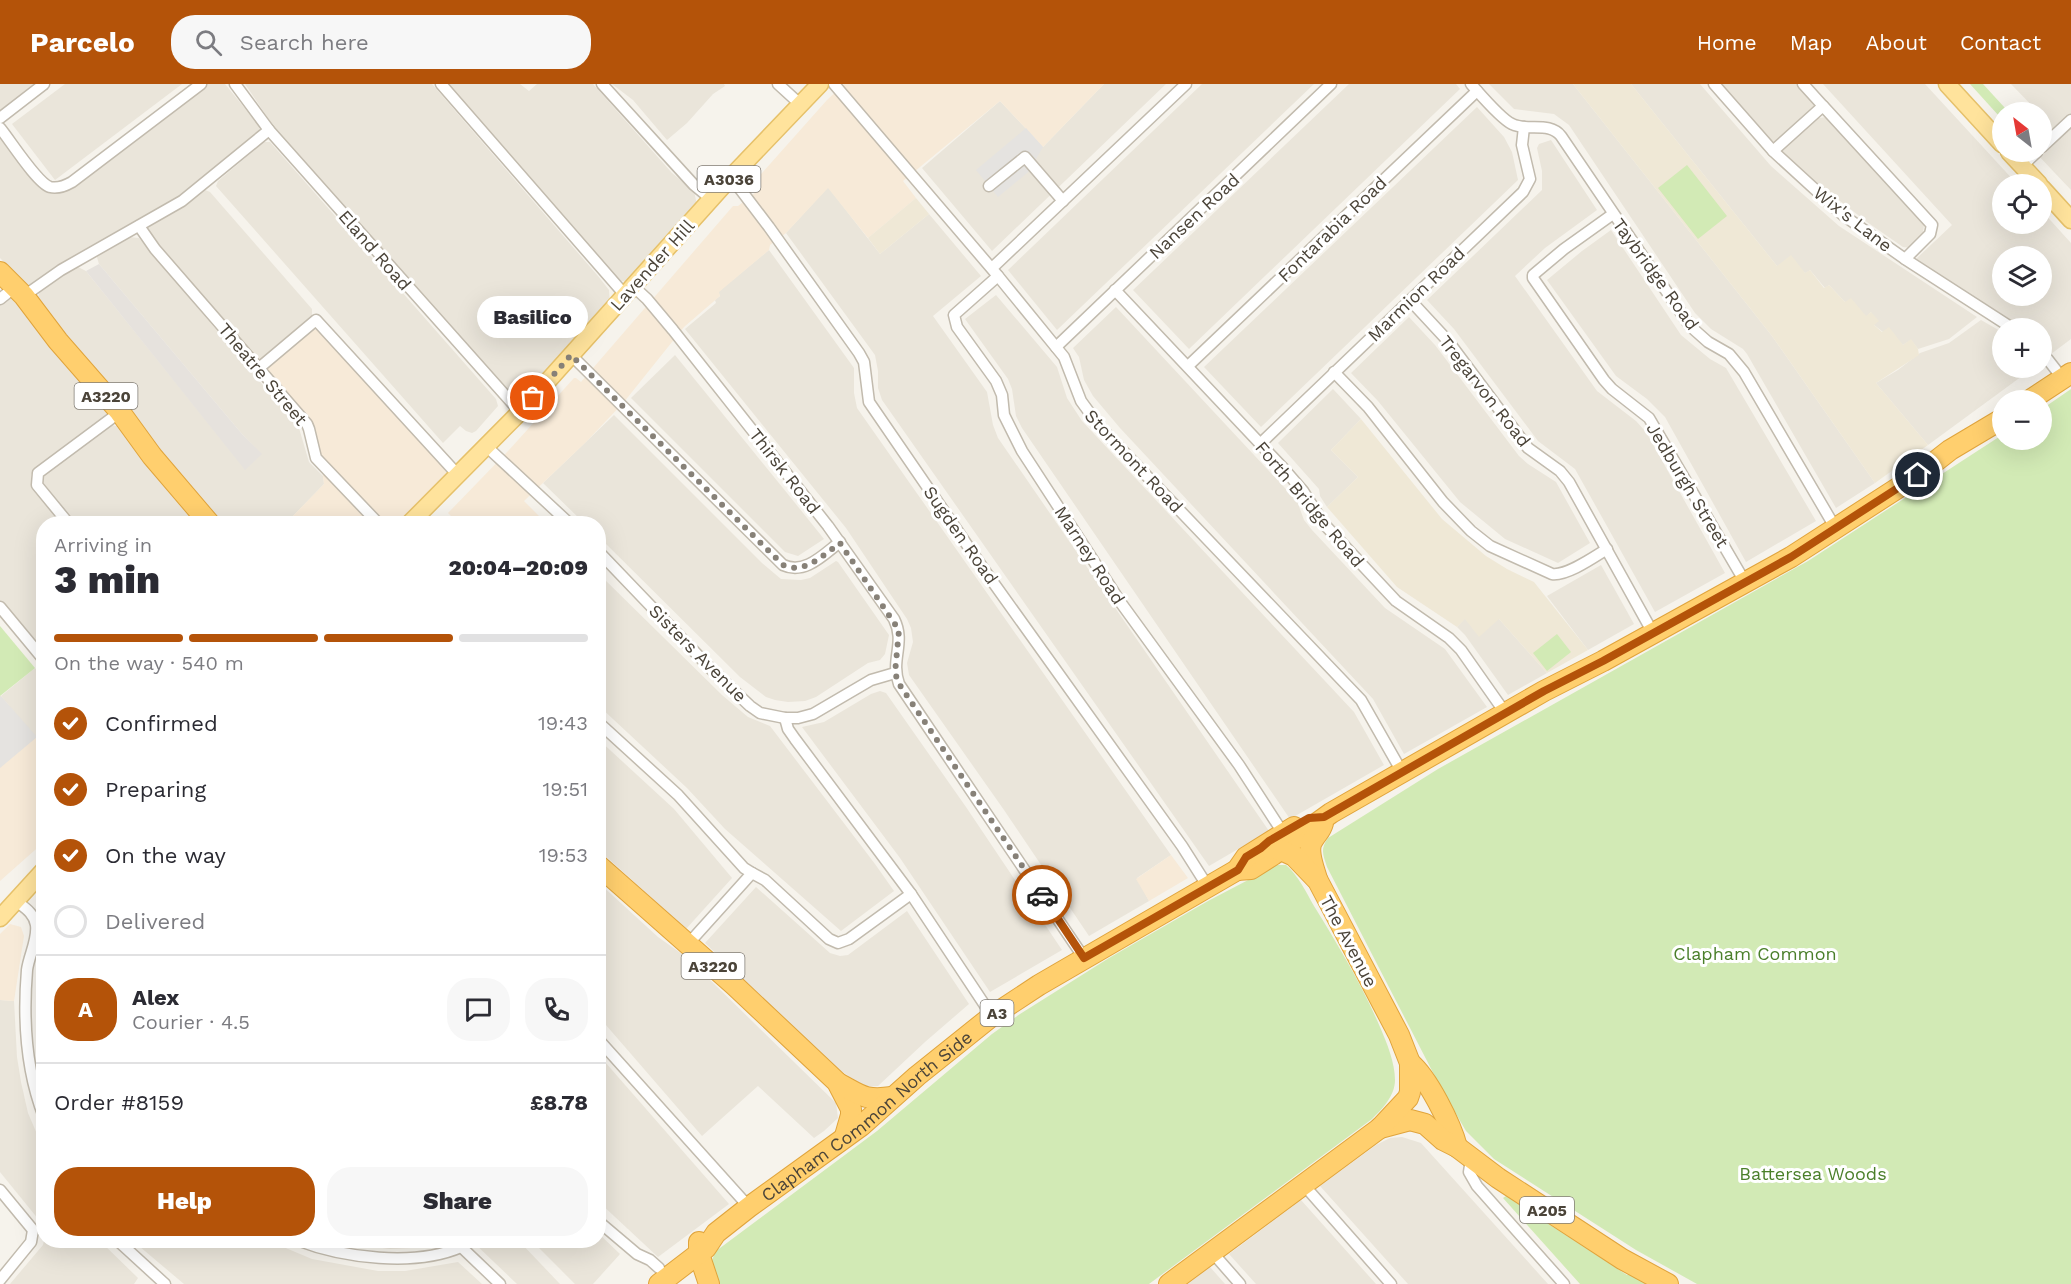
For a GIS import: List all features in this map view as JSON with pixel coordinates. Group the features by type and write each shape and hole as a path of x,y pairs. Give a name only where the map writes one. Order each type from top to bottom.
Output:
{"highway":[{"name":"A3220","path":"0,272 20,291 58,341 120,412 152,456 203,516"},
{"path":"2045,390 2067,376"},
{"path":"1318,881 1310,849 1311,843 1321,830 1324,817 1836,529 1918,475 1950,450 1992,425"},
{"name":"Clapham Common North Side","path":"700,1243 844,1136 861,1126 883,1108 892,1097 992,1016 1084,958 1238,870 1246,857 1324,817"},
{"name":"The Avenue","path":"1275,844 1294,856 1318,881 1399,1035 1410,1063"},
{"name":"A3220","path":"606,872 688,944 837,1082 866,1098 892,1097"},
{"path":"1169,1284 1380,1128 1408,1098 1410,1063"},
{"path":"1410,1063 1420,1071 1464,1153"},
{"name":"A3220","path":"837,1082 851,1109 844,1136"},
{"name":"A205","path":"1380,1128 1410,1120 1420,1122 1443,1140 1622,1259 1668,1284"},
{"path":"700,1243 708,1284"},
{"name":"A3","path":"645,1284 648,1277 663,1275 700,1243"},
{"path":"663,1275 687,1274 708,1284"}],"main road":[{"name":"Lavender Hill","path":"418,516 520,412 731,177 820,84"},
{"path":"1947,84 1992,133"},
{"path":"2019,162 2030,174"},
{"path":"2052,199 2071,220"},
{"path":"0,918 36,879"}],"street":[{"path":"0,118 44,84"},
{"path":"0,128 38,178 48,186 58,188 72,182 201,84"},
{"name":"Eland Road","path":"235,84 269,130 520,412"},
{"name":"Thirsk Road","path":"441,84 629,291 647,299 840,543 899,630 895,673"},
{"path":"602,84 679,169 711,199"},
{"path":"778,84 801,105"},
{"name":"Stormont Road","path":"834,84 1056,347 1067,363 1073,383 1087,412 1361,700 1402,772"},
{"path":"995,272 1063,201 1186,84"},
{"name":"Nansen Road","path":"1056,347 1331,84"},
{"name":"Wix's Lane","path":"1714,84 1773,151 1843,215 1905,259 1996,318"},
{"path":"1803,84 1932,225 1930,234 1905,259"},
{"name":"Taybridge Road","path":"1474,87 1511,124 1556,131 1690,326 1708,342 1729,354 1744,372 1836,529"},
{"name":"Fontarabia Road","path":"1188,366 1474,87"},
{"path":"1773,151 1822,106"},
{"path":"2052,138 2071,120"},
{"name":"Marmion Road","path":"1260,444 1526,188 1530,179 1522,145 1524,127"},
{"path":"0,299 36,285 182,201 269,130"},
{"path":"989,186 1025,157 1063,201"},
{"path":"2022,165 2025,162"},
{"name":"Sugden Road","path":"731,177 859,353 865,367 869,402 985,571 1182,846 1208,887"},
{"name":"Jedburgh Street","path":"1613,214 1564,249 1533,275 1533,278 1604,380 1649,418 1745,582"},
{"name":"Theatre Street","path":"139,226 155,249 307,424 316,458 371,516"},
{"name":"Marney Road","path":"995,272 954,315 957,327 996,381 1002,395 1004,415 1022,451 1121,603 1239,765 1275,844"},
{"name":"Forth Bridge Road","path":"1115,290 1303,491 1324,524 1396,601 1449,638 1461,650 1506,714"},
{"name":"Tregarvon Road","path":"1410,300 1448,341 1528,448 1565,476 1653,633"},
{"path":"259,368 316,320 457,474"},
{"path":"571,355 783,565 797,569 806,567 840,543"},
{"path":"2052,362 2067,376"},
{"path":"1334,372 1368,407 1455,516 1490,546 1557,575 1607,549"},
{"path":"62,516 37,485 38,473 120,412"},
{"path":"486,446 561,516"},
{"name":"Sisters Avenue","path":"606,559 713,671 750,706 771,716 798,718 813,714 871,680 895,673"},
{"path":"0,607 36,650"},
{"path":"895,673 914,709 1084,958"},
{"path":"785,718 788,729 911,894 992,1016"},
{"path":"606,729 678,795 744,868 765,879 829,939 838,943 849,939 911,894"},
{"path":"688,944 752,873"},
{"path":"16,901 30,911 36,925"},
{"path":"36,944 28,959 26,1027 36,1091"},
{"path":"606,1048 749,1207"},
{"path":"1464,1153 1469,1172 1476,1185 1564,1284"},
{"path":"1303,1184 1391,1284"},
{"path":"0,1190 33,1230 33,1236 31,1242 0,1280"},
{"path":"606,1228 637,1254 650,1260 663,1275"},
{"path":"124,1248 152,1280 165,1284"},
{"path":"319,1248 381,1258 433,1254 448,1248"},
{"path":"462,1248 500,1284"},
{"path":"1212,1252 1240,1284"}],"shaded area":[{"path":"0,84 38,84 0,113"},
{"path":"65,84 182,84 55,180 12,124"},
{"path":"207,84 225,84 260,127 259,133 178,200 31,285 25,284 0,258 0,136 38,186 58,193 77,183"},
{"path":"245,84 432,84 598,276 609,290 610,304 522,399 507,395 276,130"},
{"path":"445,84 520,84 529,91 537,84 593,84 672,173 694,191 697,205 628,282 615,280"},
{"path":"612,84 724,84 725,86 713,94 687,123 667,140 633,100"},
{"path":"844,84 1104,84 1043,147 1000,101 903,181 916,198 868,238 828,188 786,233 770,245 769,250 719,292 720,296 684,327 624,402 524,501 539,516 451,516 448,513 574,378 581,382 733,206 738,206 756,192 752,186 754,182"},
{"path":"1104,84 1166,84 992,251 922,168 1000,101 1043,147"},
{"path":"1202,84 1314,84 1057,330 1008,270"},
{"path":"1349,84 1456,84 1460,89 1189,349 1133,290"},
{"path":"1489,84 1573,84 1772,336 1875,483 1836,508 1747,354 1743,349 1711,329 1695,313 1569,125 1554,114 1514,109"},
{"path":"1573,84 1631,84 1777,266 1791,255 1805,273 1810,270 1824,288 1829,285 1845,302 1851,298 1866,316 1871,312 1879,321 1874,325 1882,332 1889,327 1903,345 1911,339 1919,355 1876,383 1928,445 1875,483 1772,336"},
{"path":"1631,84 1700,84 1771,166 1839,226 1977,317 1949,339 1918,349 1911,340 1903,345 1883,332 1874,325 1871,312 1866,317 1845,302 1829,285 1825,288 1810,270 1806,273 1777,266"},
{"path":"1720,84 1798,84 1813,101 1815,107 1778,142 1769,142"},
{"path":"1823,84 1925,84 1992,157 1992,162 1997,162 2008,174 1992,174 1992,234 2052,234 2052,222 2071,243 2071,339 2052,353 2052,318 2006,318 1916,259 1952,225"},
{"path":"2011,84 2071,84 2071,190 2044,162 2052,162 2052,102 2028,102"},
{"path":"1477,107 1504,137 1512,152 1518,180 1261,427 1204,367"},
{"path":"1826,117 1924,225 1923,233 1911,248 1903,247 1867,222 1780,154 1782,147 1813,119"},
{"path":"1026,128 1043,147 1036,159 1038,164 998,197 976,170"},
{"path":"1551,140 1597,210 1545,248 1515,276 1597,391 1636,421 1646,432 1725,573 1655,612 1575,469 1538,441 1454,329 1427,300 1542,190 1542,171 1537,148 1539,144"},
{"path":"264,142 270,142 496,399 498,406 476,431 472,433 460,426 443,443 216,186 218,181"},
{"path":"828,187 880,254 929,214 981,276 933,316 987,392 993,425 998,438 1269,831 1209,866 882,400 878,388 875,355 786,233"},
{"path":"205,190 210,192 312,309 312,317 258,361 146,232 148,226"},
{"path":"916,198 929,214 880,254 868,238"},
{"path":"1611,230 1681,335 1710,359 1726,368 1816,521 1746,562 1665,417 1647,399 1616,376 1547,280"},
{"path":"129,237 139,238 299,428 309,462 323,476 324,484 293,516 212,516 120,405 37,299 42,287 78,267 86,271 245,469 261,454 99,264 96,254"},
{"path":"769,250 854,368 854,393 857,408 1171,855 1137,878 1149,901 1089,936 909,675 907,663 913,642 907,619 846,528 685,329 716,303 715,300 720,296 718,292"},
{"path":"99,264 242,434 262,454 245,470 86,271"},
{"path":"996,295 1057,367 1067,398 1082,421 1354,712 1384,765 1290,819 1022,428 1016,416 1008,379 965,319"},
{"path":"14,298 108,408 105,420 36,468 31,475 31,484 58,516 36,516 36,644 0,600 0,304 7,299"},
{"path":"1116,307 1297,501 1304,520 1312,530 1385,608 1445,649 1487,707 1404,754 1373,699 1120,428 1093,396 1084,380 1079,357 1073,348"},
{"path":"1409,317 1435,345 1519,456 1556,482 1590,543 1558,563 1505,539 1460,502 1378,401 1351,373"},
{"path":"1981,320 1992,326 1992,378 2019,378 2003,390 1992,390 1992,398 1928,445 1876,383 1920,353 1949,343"},
{"path":"310,330 319,330 448,474 406,516 293,516 324,484 322,469 317,443 266,373 267,365"},
{"path":"675,355 824,539 798,556 785,552 631,398"},
{"path":"1333,389 1361,419 1331,450 1358,477 1327,507 1320,496 1319,489 1278,443"},
{"path":"614,415 762,563 781,579 810,578 836,561 838,562 889,635 885,654 880,660 868,663 816,697 805,701 788,702 766,697 740,677 606,544 606,516 577,516 543,483"},
{"path":"1361,419 1442,519 1486,556 1534,582 1588,650 1547,673 1499,619 1479,637 1465,619 1457,627 1397,587 1327,507 1358,477 1331,450"},
{"path":"110,425 124,427 197,516 69,516 43,485 42,476"},
{"path":"1601,565 1634,624 1588,650 1547,596"},
{"path":"606,581 722,695 748,717 770,726 894,891 841,931 725,829 687,788 606,713"},
{"path":"1465,618 1499,619 1547,673 1508,695 1457,627"},
{"path":"35,668 36,738 1,696"},
{"path":"880,691 886,693 1062,950 990,992 900,858 802,727 824,722"},
{"path":"0,696 1,696 36,738 0,768"},
{"path":"1,696 36,738 36,849 0,881"},
{"path":"606,746 674,809 732,878 686,929 606,856"},
{"path":"1171,855 1188,878 1149,901 1136,879"},
{"path":"756,887 830,953 840,956 848,955 907,911 969,1004 878,1086 865,1087 832,1065 705,943"},
{"path":"606,889 658,937 682,954 707,977 836,1103 838,1118 814,1138 758,1086 702,1136 606,1025"},
{"path":"10,924 21,927 24,936 14,1001 0,1000 0,934"},
{"path":"0,1000 14,1001 17,1057 21,1082 28,1113 36,1132 36,1216 0,1172"},
{"path":"606,1063 729,1204 658,1257 606,1209"},
{"path":"1402,1137 1421,1143 1548,1284 1408,1284 1320,1186 1376,1145 1390,1138"},
{"path":"1301,1200 1376,1284 1256,1284 1229,1254"},
{"path":"606,1241 620,1254 593,1284 575,1284 539,1248 606,1248"},
{"path":"40,1248 107,1248 138,1278 134,1284 10,1284"},
{"path":"141,1248 286,1248 312,1259 378,1271 405,1271 458,1262 482,1284 184,1284"},
{"path":"479,1248 526,1248 560,1284 517,1284"},
{"path":"1210,1267 1225,1284 1188,1284"}],"green space":[{"path":"1970,84 1983,84 2000,102 1992,102 1992,108"},
{"path":"1687,165 1727,216 1698,239 1658,188"},
{"name":"Clapham Common","path":"2071,389 2071,1284 1697,1284 1636,1250 1494,1159 1466,1131 1442,1090 1327,867 1323,855 1324,845 1328,838 1438,769 1808,561 1992,441 1992,450 2052,450 2052,402"},
{"path":"0,626 35,668 0,696"},
{"path":"1557,634 1571,652 1547,671 1533,653"},
{"path":"1277,865 1286,865 1302,884 1358,981 1388,1046 1394,1067 1393,1091 1387,1102 1372,1119 1149,1284 720,1284 717,1280 711,1262 716,1251 877,1131 992,1034 1109,958 1208,901"},
{"path":"1506,1196 1627,1275 1631,1272 1653,1284 1580,1284 1503,1198"}],"way so far":[{"path":"533,398 571,355 783,565 797,569 806,567 840,543 894,619 899,630 895,673 899,684 1042,895"}],"place":[{"name":"Basilico","path":"533,398"}],"route":[{"path":"1042,895 1084,958 1238,870 1246,857 1283,832 1309,818 1324,817 1544,691 1791,557 1918,475"}],"park label":[{"name":"Battersea Woods","path":"1813,1173"}]}
